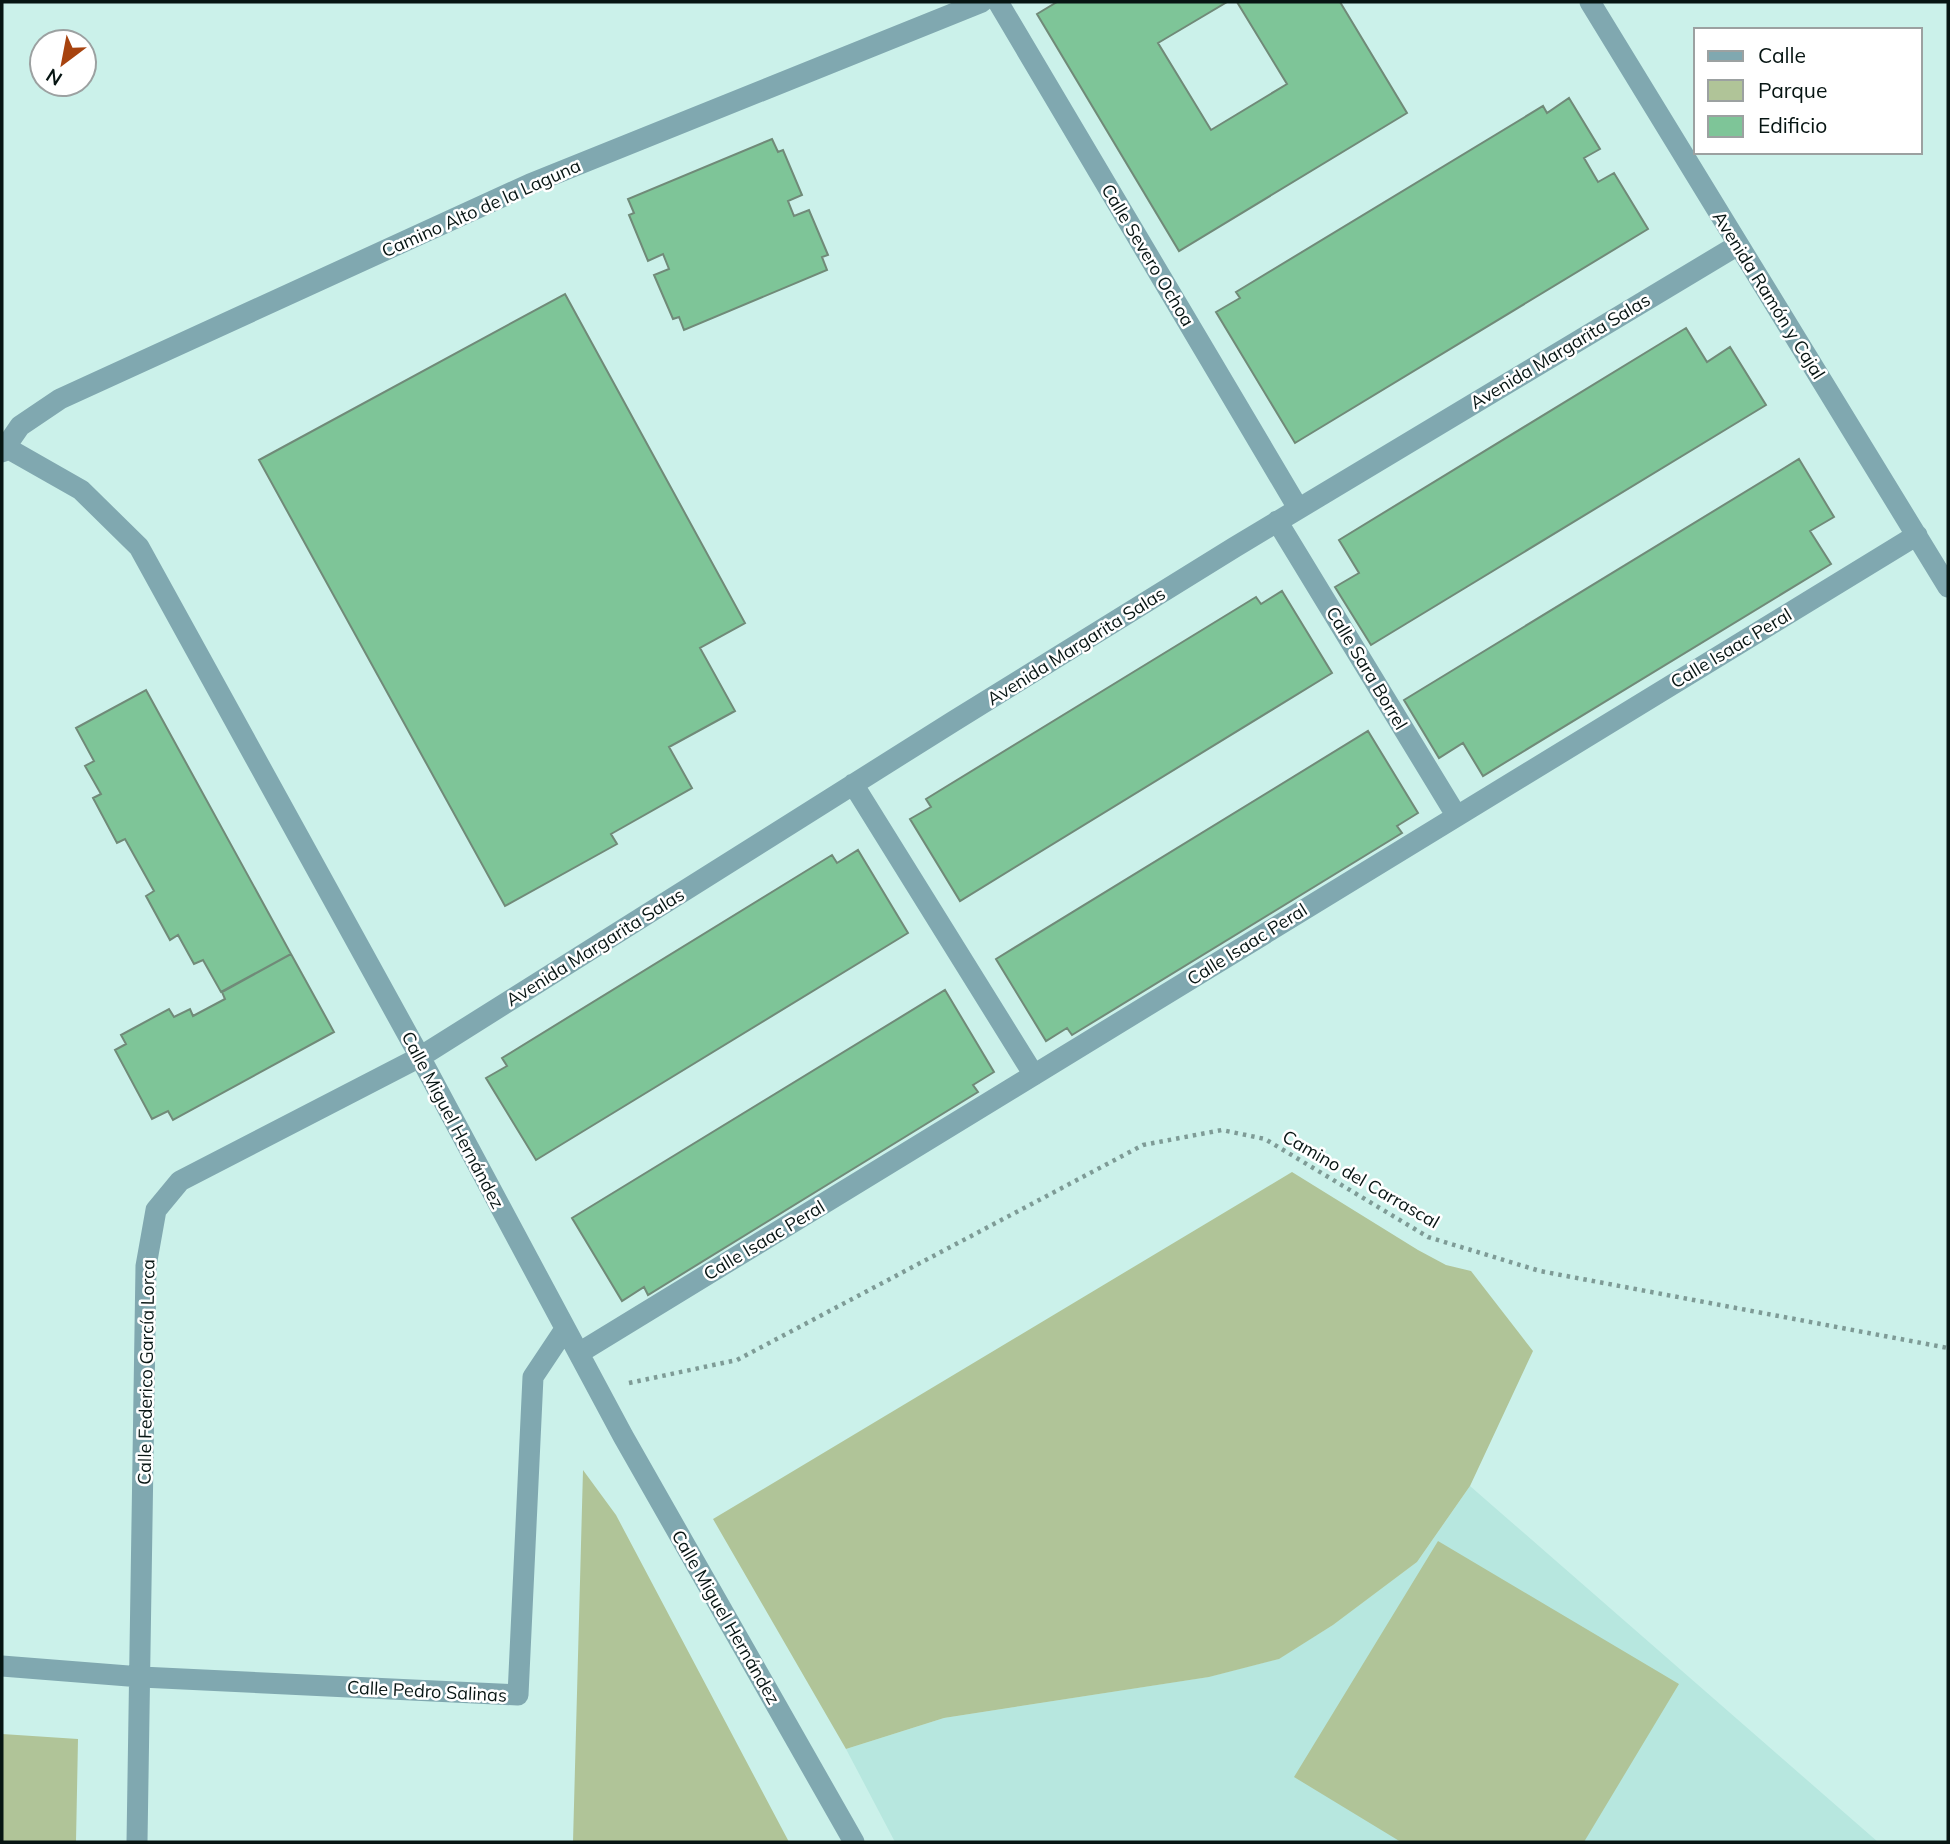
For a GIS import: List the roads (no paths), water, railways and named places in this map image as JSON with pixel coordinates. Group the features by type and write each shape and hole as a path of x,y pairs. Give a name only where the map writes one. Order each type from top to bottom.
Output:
{"street":[{"name":"Camino Alto de la Laguna","path":"3,448 20,426 60,399 504,196 982,2"},
{"name":"Calle Severo Ochoa","path":"998,2 1298,508"},
{"name":"Avenida Ramón y Cajal","path":"1590,2 1948,587"},
{"name":"Avenida Margarita Salas","path":"420,1057 1298,508 1738,245"},
{"name":"Calle Miguel Hernández","path":"3,448 81,490 139,547 420,1057 565,1329 854,1842"},
{"name":"Calle Sara Borrel","path":"1277,521 1456,815"},
{"name":"Calle Isaac Peral","path":"579,1353 1456,815 1917,536"},
{"path":"853,784 1034,1075"},
{"name":"Calle Federico García Lorca","path":"137,1842 146,1266 156,1210 180,1181 420,1057"},
{"name":"Calle Pedro Salinas","path":"2,1666 141,1677 518,1695 534,1377 565,1329"}]}
